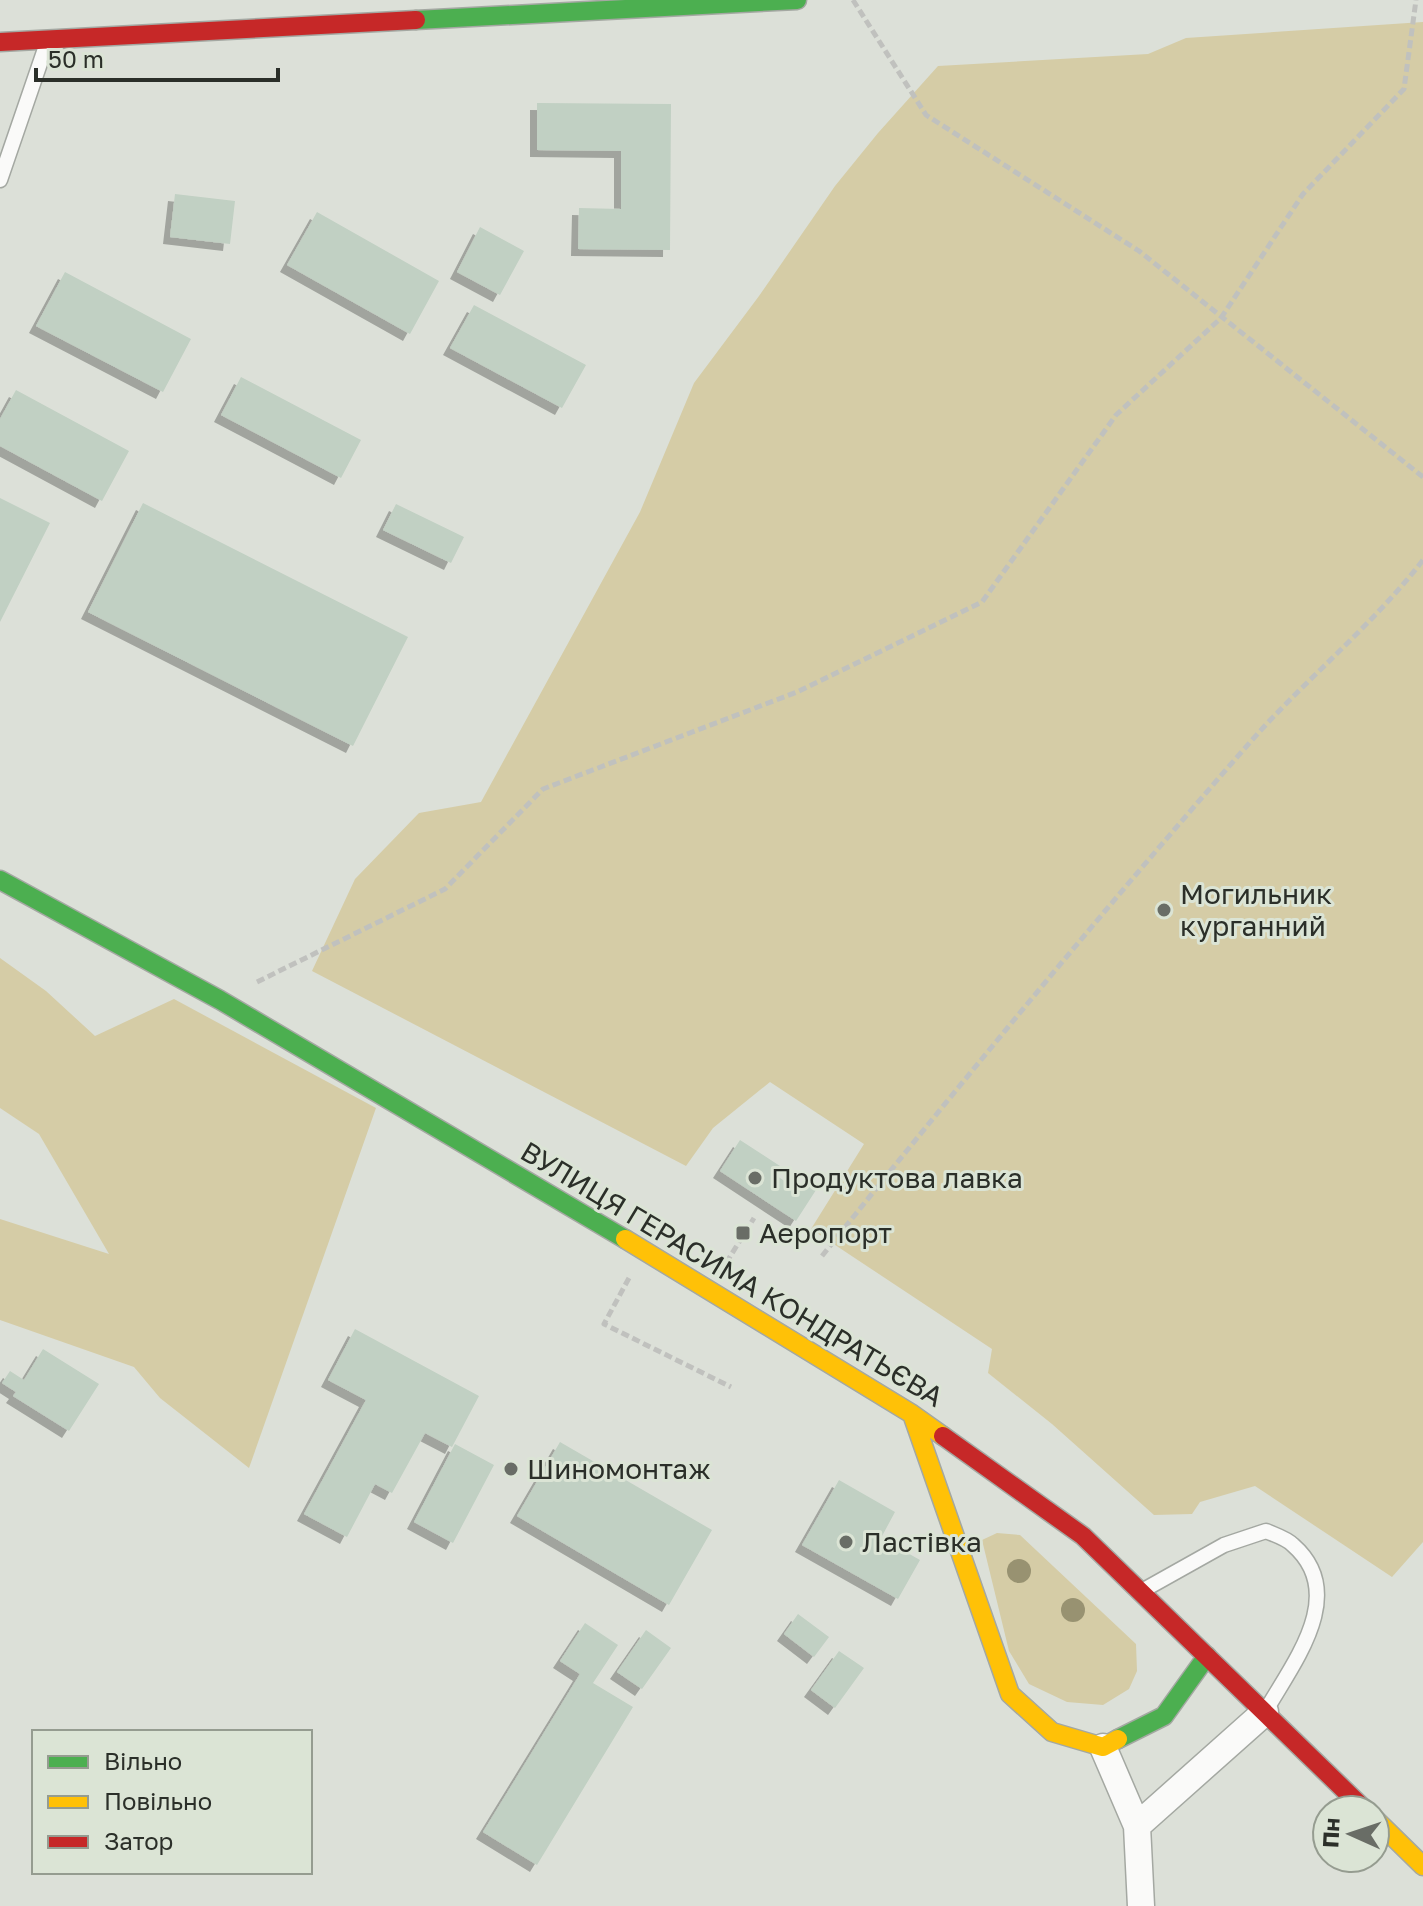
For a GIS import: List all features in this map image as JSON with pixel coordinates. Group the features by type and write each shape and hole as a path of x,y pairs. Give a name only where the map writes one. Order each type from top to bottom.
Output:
{"main road":[{"path":"0,42 602,6 797,0"},
{"name":"ВУЛИЦЯ ГЕРАСИМА КОНДРАТЬЄВА","path":"0,880 220,1000 644,1250 912,1414 1083,1536 1349,1794"},
{"path":"912,1414 1010,1694 1052,1732 1103,1747 1164,1716 1207,1656"},
{"path":"1391,1835 1423,1866"}],"street":[{"path":"1137,1826 1265,1712"},
{"path":"1103,1747 1137,1826 1141,1906"}],"lane":[{"path":"0,180 49,39"},
{"path":"1140,1592 1224,1545 1266,1531 1291,1543 1312,1566 1319,1598 1311,1632 1265,1712"}],"path":[{"path":"853,0 926,115 1139,251 1423,477"},
{"path":"220,1000 445,889 543,789 797,692 982,602 1116,415 1221,318 1303,194 1404,89 1416,0"},
{"path":"822,1256 959,1085 1255,737 1397,593 1423,560"},
{"path":"710,1292 754,1218"},
{"path":"644,1250 604,1324 731,1387"}],"shaded area":[{"path":"1423,22 1423,1542 1392,1577 1255,1486 1200,1502 1192,1514 1154,1515 1052,1424 988,1373 992,1349 811,1229 864,1144 770,1082 713,1128 686,1166 312,971 355,879 419,813 481,802 640,512 694,383 835,186 938,66 1148,54 1186,38"},
{"path":"0,958 46,991 95,1036 174,999 376,1108 249,1468 160,1398 134,1367 0,1320 0,1219 109,1254 39,1134 0,1108"},
{"path":"997,1533 1020,1535 1136,1644 1137,1671 1129,1689 1103,1705 1067,1702 1029,1684 1009,1651 982,1540"}],"building":[{"path":"537,103 671,104 670,250 578,249 579,208 621,209 621,151 537,150"},
{"path":"175,194 235,201 230,244 170,237"},
{"path":"317,212 439,281 410,334 287,265"},
{"path":"480,227 524,251 500,295 457,272"},
{"path":"65,272 191,339 163,392 36,326"},
{"path":"474,305 586,365 562,408 450,348"},
{"path":"241,377 361,440 341,478 221,415"},
{"path":"16,390 129,451 102,501 0,446 0,419"},
{"path":"0,498 50,523 0,622"},
{"path":"143,503 408,637 353,746 88,612"},
{"path":"396,504 464,537 451,563 383,530"},
{"name":"Продуктова лавка","path":"740,1140 780,1166 774,1174 798,1190 803,1182 816,1190 796,1221 720,1171"},
{"path":"355,1329 479,1396 452,1447 425,1433 392,1493 375,1484 347,1537 304,1514 366,1400 328,1380"},
{"path":"43,1349 99,1384 69,1431 13,1396 16,1392 2,1383 10,1371 24,1380"},
{"path":"560,1442 712,1530 669,1605 517,1516"},
{"path":"455,1444 494,1465 453,1543 414,1522"},
{"name":"Ластівка","path":"839,1480 895,1512 881,1538 920,1560 898,1599 802,1545"},
{"path":"798,1614 829,1637 814,1657 784,1634"},
{"path":"585,1623 618,1645 593,1683 633,1707 537,1865 483,1832 580,1674 560,1661"},
{"path":"646,1630 671,1648 642,1689 617,1672"},
{"path":"839,1651 864,1668 835,1708 811,1690"}],"traffic: fast":[{"path":"416,20 797,0"},
{"path":"0,880 220,1000 625,1239"},
{"path":"1118,1739 1164,1716 1207,1656"}],"traffic: slow":[{"path":"625,1239 943,1436"},
{"path":"912,1414 1010,1694 1052,1732 1103,1747 1118,1739"},
{"path":"1391,1835 1423,1866"}],"traffic: jam":[{"path":"0,42 416,20"},
{"path":"943,1436 1083,1536 1349,1794"}],"place":[{"name":"Могильник курганний","path":"1164,910"},
{"name":"Продуктова лавка","path":"755,1178"},
{"name":"Аеропорт","path":"743,1233"},
{"name":"Шиномонтаж","path":"511,1469"},
{"name":"Ластівка","path":"846,1542"}]}
